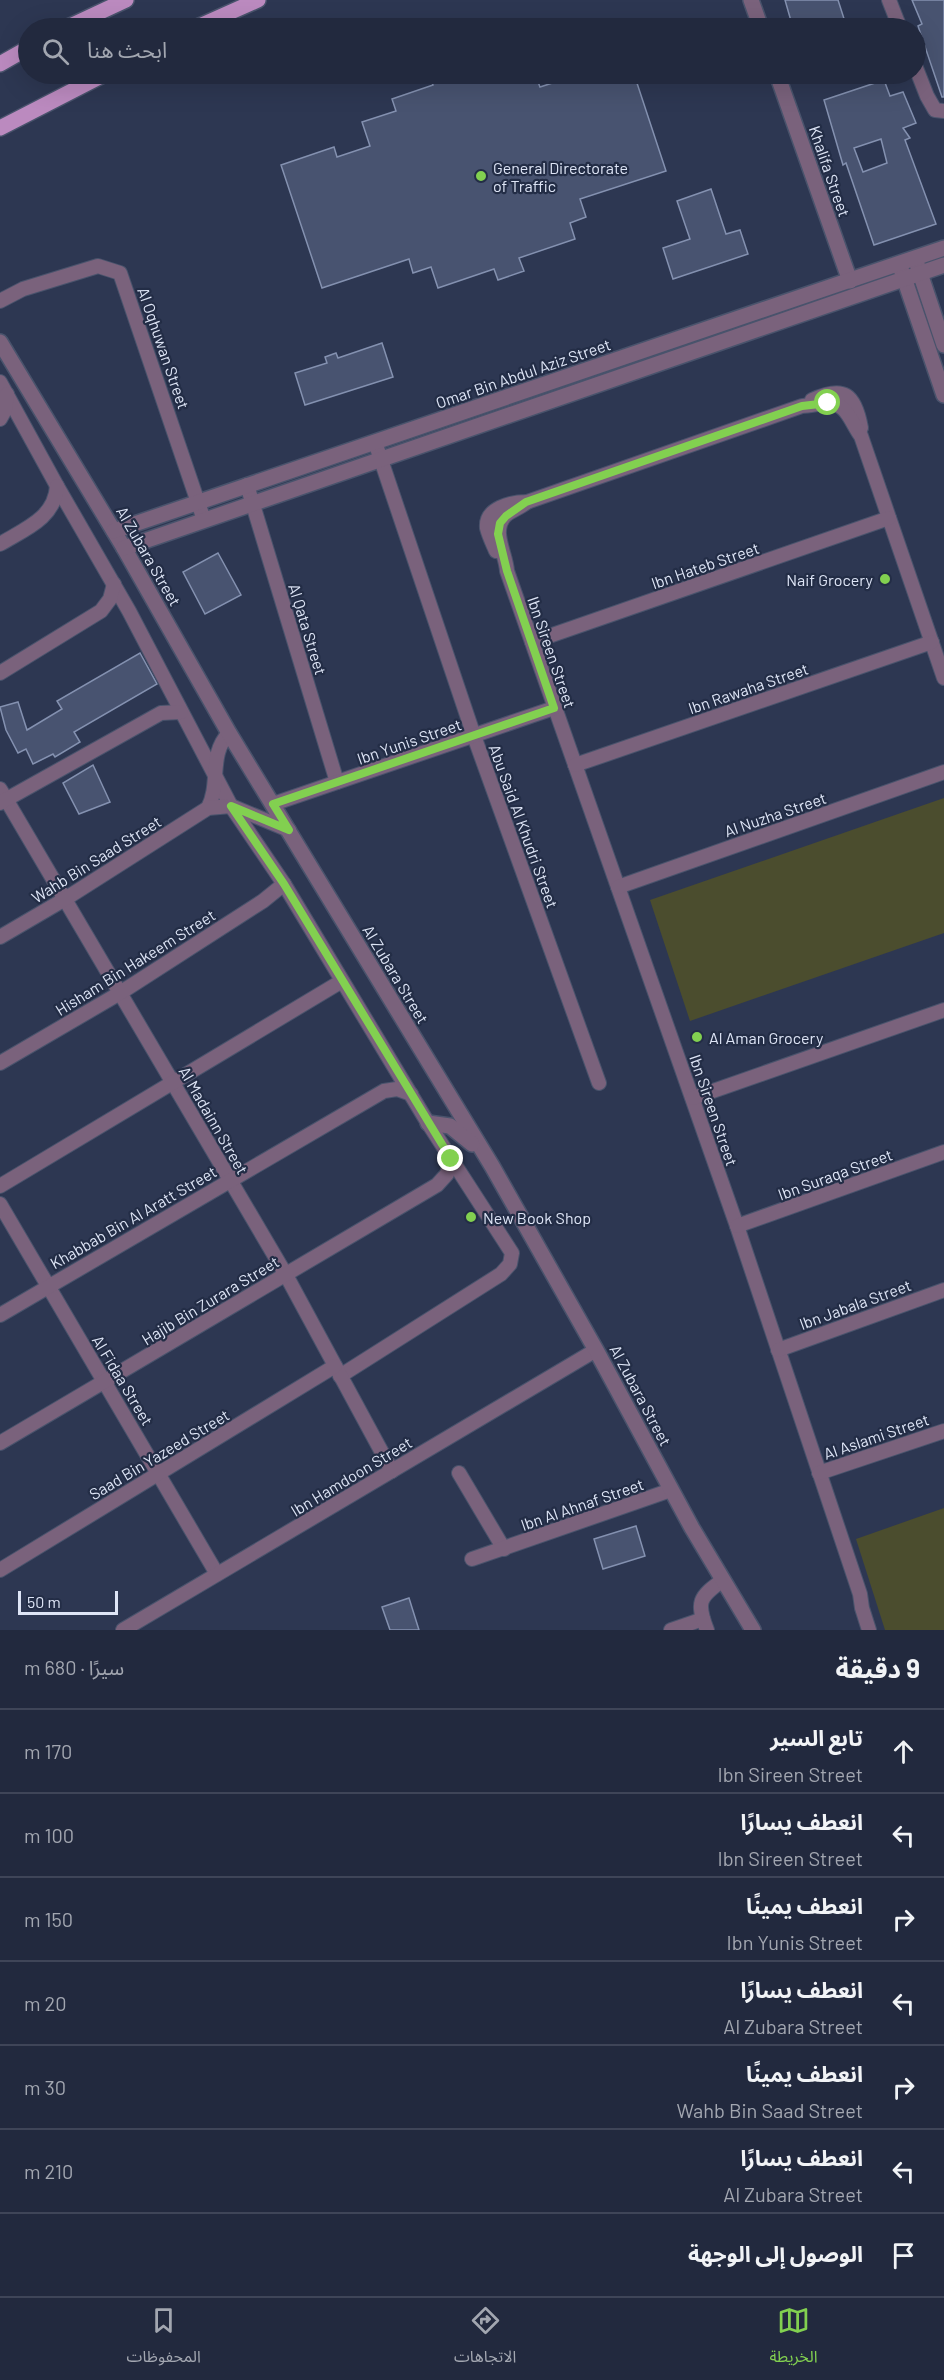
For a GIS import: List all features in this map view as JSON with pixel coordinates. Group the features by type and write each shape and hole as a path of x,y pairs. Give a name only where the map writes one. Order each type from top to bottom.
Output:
{"main road":[{"path":"87,18 126,0"},
{"path":"218,18 258,0"},
{"path":"0,64 18,54"},
{"path":"0,128 86,84"}],"street":[{"path":"751,0 757,18"},
{"path":"889,0 896,18"},
{"name":"Khalifa Street","path":"781,84 850,281"},
{"path":"922,84 935,110 944,111"},
{"name":"Omar Bin Abdul Aziz Street","path":"114,531 944,248"},
{"path":"916,258 944,345"},
{"path":"899,264 944,395"},
{"path":"124,548 944,265"},
{"name":"Al Oqhuwan Street","path":"0,301 23,289 99,266 120,273 204,520"},
{"name":"Al Zubara Street","path":"0,342 124,548 229,733 492,1166 596,1350 671,1490 753,1630"},
{"path":"4,388 5,410 0,421 25,424"},
{"path":"4,388 129,611 231,806 284,884 428,1123 468,1184"},
{"name":"Ibn Sireen Street","path":"869,1630 860,1594 737,1226 507,571 499,528 506,516 526,502 802,406 813,399 833,392 847,394 855,406 861,436 944,678"},
{"name":"Abu Said Al Khudri Street","path":"375,442 474,736 599,1083"},
{"name":"Al Qata Street","path":"247,485 338,782"},
{"path":"0,544 45,516 54,502 57,486"},
{"name":"Ibn Hateb Street","path":"532,642 889,518"},
{"path":"101,611 110,598 114,584"},
{"path":"0,673 101,611 115,609 129,611"},
{"name":"Ibn Rawaha Street","path":"575,765 932,642"},
{"name":"Ibn Yunis Street","path":"273,804 554,708"},
{"path":"2,797 161,713 181,712"},
{"path":"208,808 214,794 217,750 229,733"},
{"name":"Al Nuzha Street","path":"618,886 944,772"},
{"name":"Al Madainn Street","path":"2,797 65,899 286,1275 392,1471"},
{"name":"Wahb Bin Saad Street","path":"0,937 65,899 208,808 231,806 289,830"},
{"name":"Hisham Bin Hakeem Street","path":"0,1063 120,993 263,901 284,884"},
{"path":"0,1186 342,981"},
{"path":"693,1098 944,1010"},
{"name":"Khabbab Bin Al Aratt Street","path":"0,1315 384,1091 397,1089 411,1094"},
{"path":"428,1123 450,1126 461,1133 492,1166"},
{"name":"Ibn Suraqa Street","path":"737,1226 944,1152"},
{"path":"437,1185 447,1174 451,1159"},
{"name":"Hajib Bin Zurara Street","path":"0,1443 437,1185 468,1184"},
{"name":"Saad Bin Yazeed Street","path":"0,1570 501,1274 510,1264 512,1254 468,1184"},
{"name":"Al Fidaa Street","path":"0,1204 218,1574"},
{"name":"Ibn Jabala Street","path":"778,1350 944,1290"},
{"name":"Ibn Hamdoon Street","path":"123,1630 596,1350"},
{"name":"Al Aslami Street","path":"819,1473 944,1431"},
{"name":"Ibn Al Ahnaf Street","path":"459,1473 504,1549"},
{"name":"Ibn Al Ahnaf Street","path":"472,1559 671,1490"},
{"path":"671,1630 705,1625 700,1609 701,1600 705,1593 723,1580"},
{"name":"Ibn Sireen Street","path":"860,1594 868,1606 876,1630"}],"green space":[{"path":"944,798 944,933 690,1021 650,900"},
{"path":"944,1508 944,1630 885,1630 856,1539"}],"building":[{"path":"785,0 838,0 844,18 790,18"},
{"path":"912,0 944,0 944,97 942,97 926,50 926,18 920,18"},
{"path":"539,84 540,87 549,84 637,84 666,171 580,199 586,217 570,223 575,239 519,258 524,271 498,280 494,269 438,288 431,267 413,273 409,259 322,288 281,165 334,147 337,157 370,146 362,122 396,111 392,99 433,85"},
{"path":"872,84 886,84 890,96 903,92 916,123 903,128 910,138 905,140 936,224 874,245 846,163 843,165 824,100","holes":["881,139 887,163 863,172 854,148"]},
{"path":"711,189 726,234 740,230 748,254 673,279 663,248 690,239 677,201"},
{"path":"382,343 393,377 305,405 295,373 327,363 325,357 336,353 338,358"},
{"path":"218,553 241,595 205,614 183,572"},
{"path":"140,653 157,684 74,732 80,742 55,757 53,754 33,764 26,749 18,753 6,730 0,707 18,702 27,730 62,709 57,701"},
{"path":"93,765 110,802 79,814 63,783"},
{"path":"636,1526 645,1556 603,1569 594,1539"},
{"path":"409,1598 419,1630 390,1630 382,1607"}],"place":[{"name":"General Directorate of Traffic","path":"481,176"},
{"name":"Naif Grocery","path":"885,579"},
{"name":"Al Aman Grocery","path":"697,1037"},
{"name":"New Book Shop","path":"471,1217"}],"route":[{"path":"451,1159 284,884 231,806 289,830 273,804 554,708 507,571 507,563 498,534 502,519 526,502 802,406 828,403"}]}
